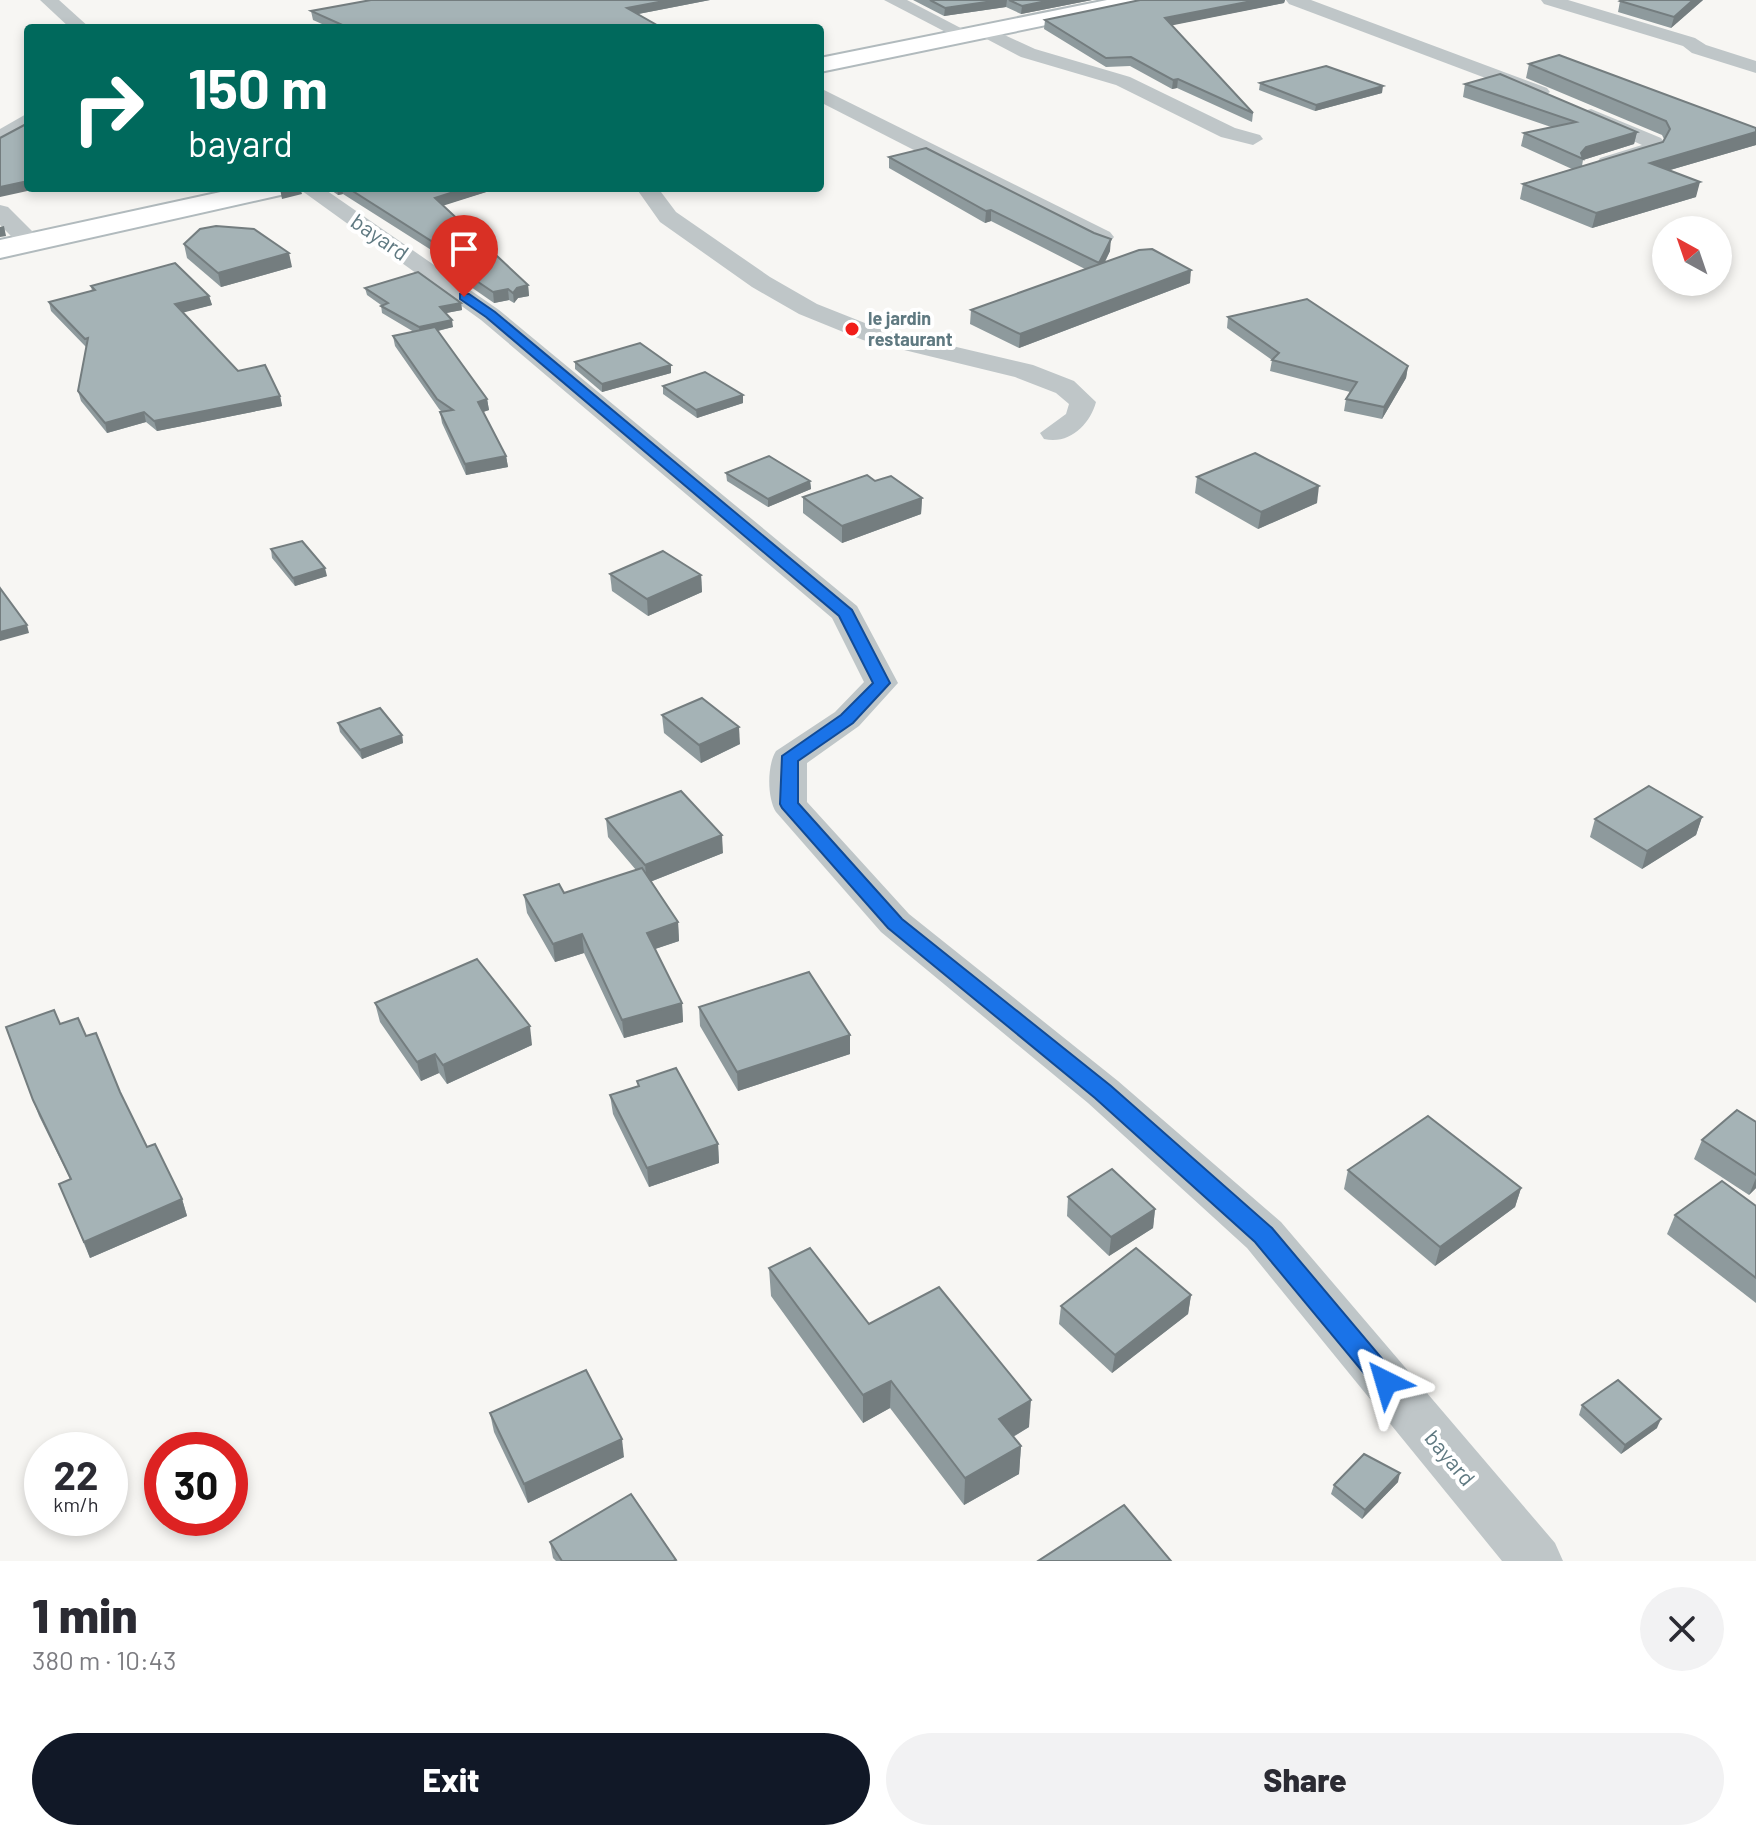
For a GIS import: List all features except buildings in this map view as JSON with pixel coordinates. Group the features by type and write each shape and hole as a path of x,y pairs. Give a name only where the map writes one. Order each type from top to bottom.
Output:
{"main road":[{"path":"824,64 1138,0"},
{"path":"0,249 258,192"}],"street":[{"path":"49,0 76,24"},
{"path":"893,0 1028,53 1123,81 1228,133 1253,139"},
{"path":"1295,0 1565,103 1654,142 1651,149 1592,168"},
{"path":"1550,0 1689,42 1699,49 1756,67"},
{"path":"824,96 1102,237"},
{"path":"0,139 24,122"},
{"name":"bayard","path":"315,192 490,315 846,613 881,683 847,719 789,759 789,804 895,923 1103,1092 1264,1235 1536,1561"},
{"path":"650,192 668,217 761,282 808,309 872,335 1024,371 1065,387 1083,402 1078,418 1054,433"},
{"path":"0,212 30,242"}],"place":[{"name":"le jardin restaurant","path":"852,329"}],"route":[{"path":"464,297 490,315 846,613 881,683 847,719 789,759 789,804 895,923 1103,1092 1264,1235 1386,1382"}]}
